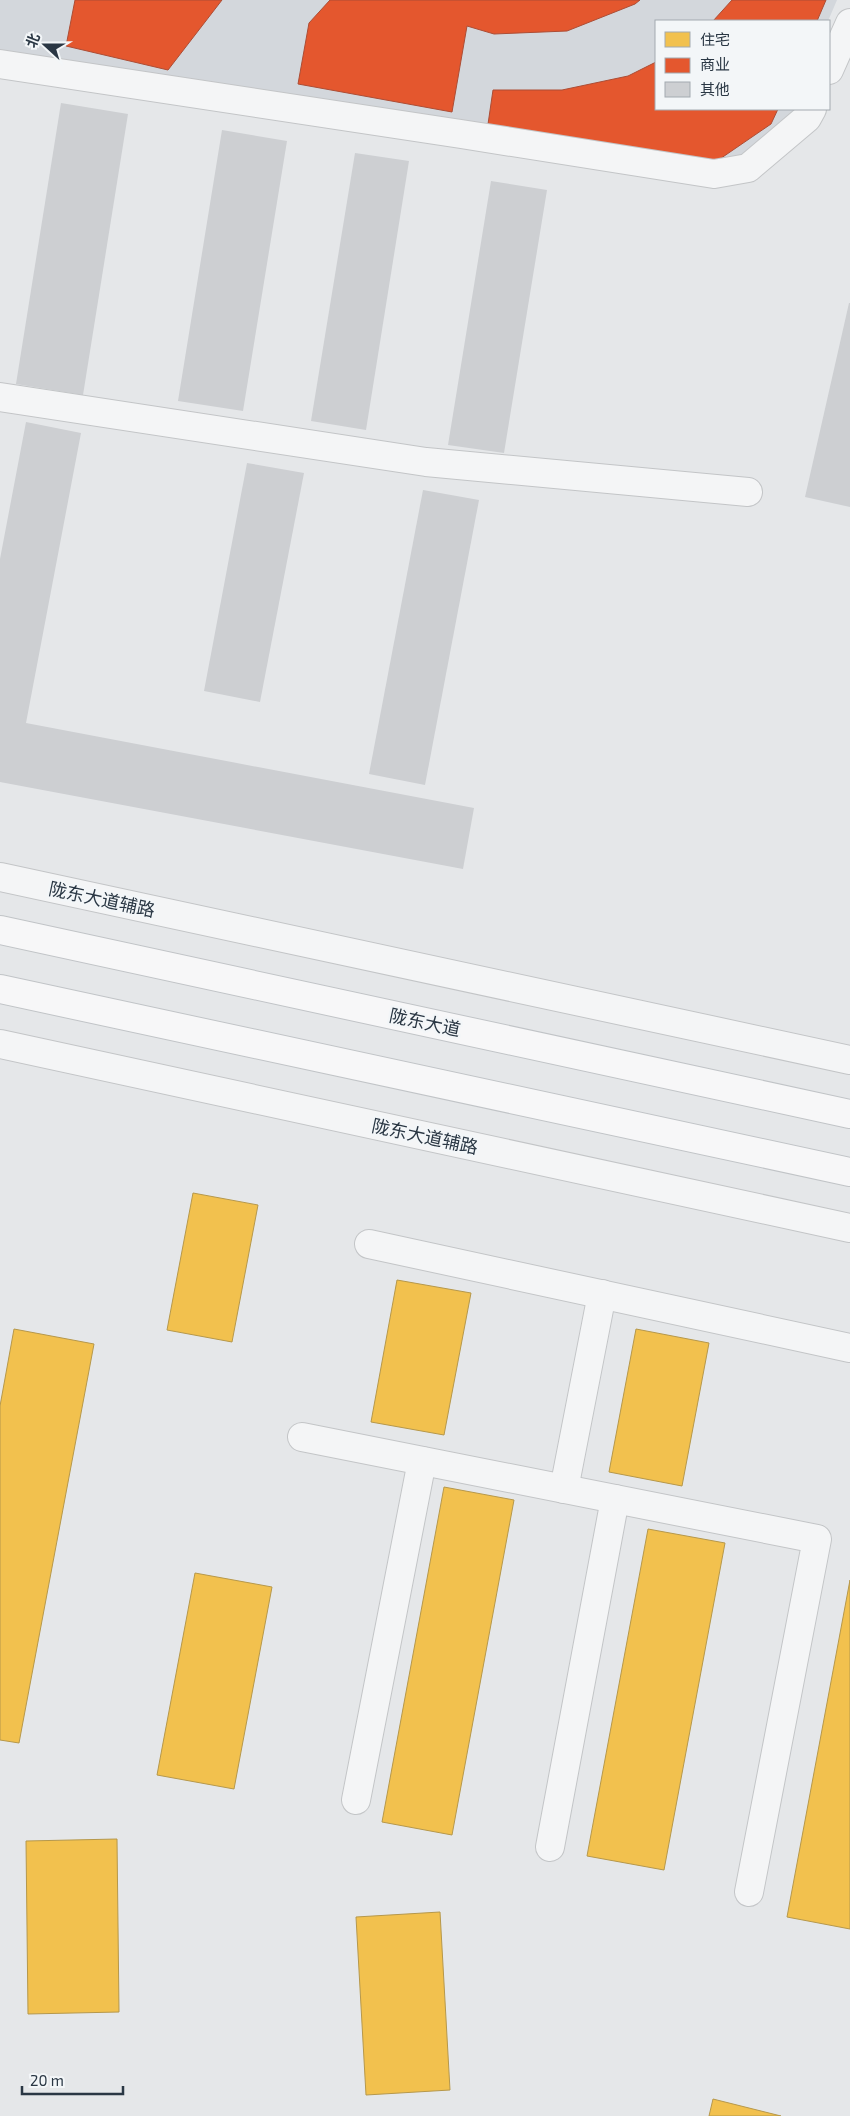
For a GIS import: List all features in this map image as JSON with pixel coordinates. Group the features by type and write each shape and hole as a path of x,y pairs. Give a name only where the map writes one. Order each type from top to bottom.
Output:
{"main road":[{"name":"陇东大道","path":"0,930 850,1114"},
{"path":"0,989 850,1172"}],"street":[{"path":"830,68 850,23"},
{"path":"0,64 714,174 748,168 807,118 811,110"},
{"path":"0,397 426,462 748,492"},
{"name":"陇东大道辅路","path":"0,877 850,1060"},
{"name":"陇东大道辅路","path":"0,1044 850,1228"},
{"path":"369,1244 850,1348"},
{"path":"564,1489 602,1294"},
{"path":"302,1437 817,1539 749,1892"},
{"path":"356,1800 422,1461"},
{"path":"550,1847 615,1499"}],"shaded area":[{"path":"0,0 837,0 828,20 655,20 655,110 794,110 788,122 716,172 0,50"}],"building: 住宅":[{"path":"193,1193 258,1205 232,1342 167,1330"},
{"path":"397,1280 471,1293 444,1435 371,1422"},
{"path":"14,1329 94,1344 19,1743 0,1740 0,1406"},
{"path":"636,1329 709,1343 682,1486 609,1472"},
{"path":"444,1487 514,1500 452,1835 382,1822"},
{"path":"648,1529 725,1543 664,1870 587,1856"},
{"path":"195,1573 272,1587 234,1789 157,1775"},
{"path":"850,1580 850,1929 787,1917"},
{"path":"117,1839 119,2012 28,2014 26,1841"},
{"path":"440,1912 450,2090 366,2095 356,1917"},
{"path":"713,2099 781,2116 709,2116"}],"building: 商业":[{"path":"75,0 222,0 168,70 66,46"},
{"path":"330,0 640,0 635,4 567,31 494,34 467,26 452,112 298,84 309,23"},
{"path":"732,0 826,0 817,20 714,20"},
{"path":"655,62 655,110 778,110 771,124 714,163 487,131 493,90 562,90 628,76"}],"building: 其他":[{"path":"61,103 128,114 83,395 16,384"},
{"path":"222,130 287,141 243,411 178,401"},
{"path":"355,153 409,161 366,430 311,421"},
{"path":"491,181 547,190 504,453 448,445"},
{"path":"850,303 850,507 805,497"},
{"path":"26,422 81,433 26,723 474,808 463,869 0,782 0,559"},
{"path":"247,463 304,473 260,702 204,691"},
{"path":"423,490 479,500 425,785 369,774"}]}
